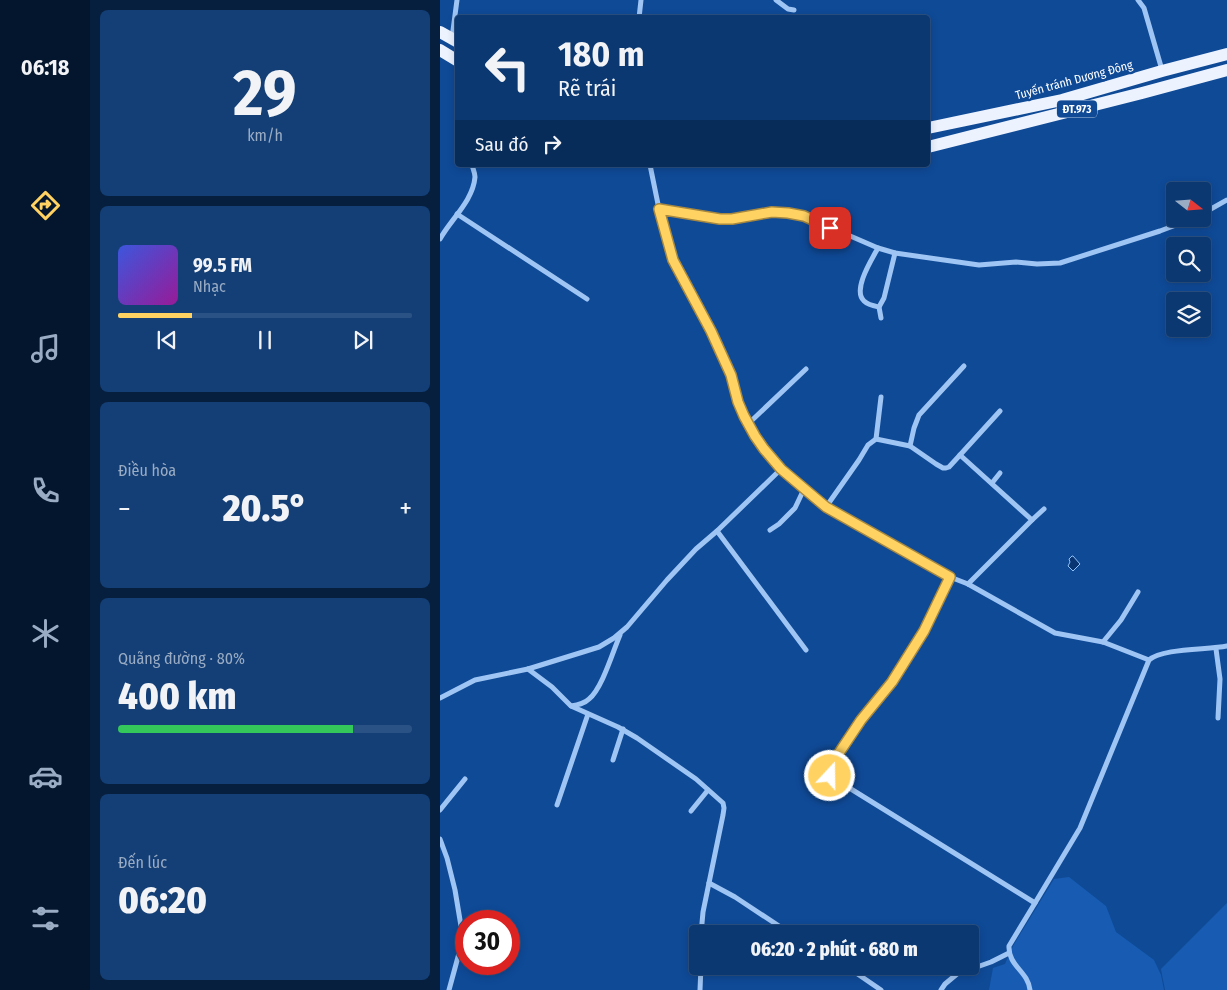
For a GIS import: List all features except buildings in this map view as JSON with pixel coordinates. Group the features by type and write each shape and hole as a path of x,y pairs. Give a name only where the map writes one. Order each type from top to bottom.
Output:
{"main road":[{"path":"440,32 455,41"},
{"path":"440,50 455,59"},
{"name":"Tuyến tránh Dương Đông","path":"930,128 1062,100 1227,54"},
{"name":"ĐT.973","path":"930,146 1227,70"},
{"path":"997,113 1001,128"}],"street":[{"path":"455,41 457,0"},
{"path":"639,15 641,0"},
{"path":"776,0 788,9 794,10"},
{"path":"1138,0 1144,8 1162,71"},
{"path":"440,239 468,200 475,175 473,167"},
{"path":"650,167 659,209 673,260 711,331 731,375 738,402 748,424 764,449 781,469 826,507 950,577 968,584 1055,633 1103,642 1149,660"},
{"path":"1211,209 1227,200"},
{"path":"659,209 720,219 732,219 772,212 788,213 804,216 878,248 895,253 979,265 1016,262 1037,264 1060,263 1168,228"},
{"path":"457,214 587,299"},
{"path":"878,248 864,274 860,292 863,300 871,305 880,307"},
{"path":"881,318 880,307 895,253"},
{"path":"910,446 919,415 964,366"},
{"path":"748,424 806,369"},
{"path":"876,439 881,397"},
{"path":"826,507 868,444 876,439 910,446 943,468 948,467 1000,411"},
{"path":"960,455 1032,520"},
{"path":"440,698 475,680 528,669 599,647 614,638 627,627 696,549 781,469"},
{"path":"992,483 1000,473"},
{"path":"770,530 795,508 804,489"},
{"path":"968,584 1044,509"},
{"path":"717,531 806,650"},
{"path":"950,577 924,631 898,674 861,720 835,759 829,771 830,776 1035,903"},
{"path":"1103,642 1121,620 1138,592"},
{"path":"571,706 579,705 591,698 599,686 621,632"},
{"path":"1030,990 1029,983 1008,953 1009,946 1080,828 1149,660 1153,657 1172,652 1216,649 1227,646"},
{"path":"1216,649 1220,679 1218,718"},
{"path":"528,669 552,687 571,706 623,729 688,774 723,802 724,815 702,925"},
{"path":"557,805 588,714"},
{"path":"614,760 623,729"},
{"path":"440,810 465,779"},
{"path":"691,812 708,790"},
{"path":"440,839 455,890 462,932 461,946 449,990"},
{"path":"709,883 735,897 777,925"},
{"path":"941,990 957,974 991,962 1008,953"},
{"path":"700,990 701,975"},
{"path":"859,975 881,990"}],"shaded area":[{"path":"1072,556 1080,564 1073,571 1068,566 1069,559"},
{"path":"1069,877 1106,906 1116,932 1154,960 1161,975 1164,990 989,990 993,968 1005,964 1013,946 1054,879"},
{"path":"1227,903 1227,990 1165,990 1161,969"}],"route":[{"path":"830,228 804,216 788,213 772,212 732,219 720,219 659,209 673,260 711,331 731,375 744,416 764,449 781,469 826,507 950,577 924,631 892,682 861,720 835,759 830,767 830,776"}]}
